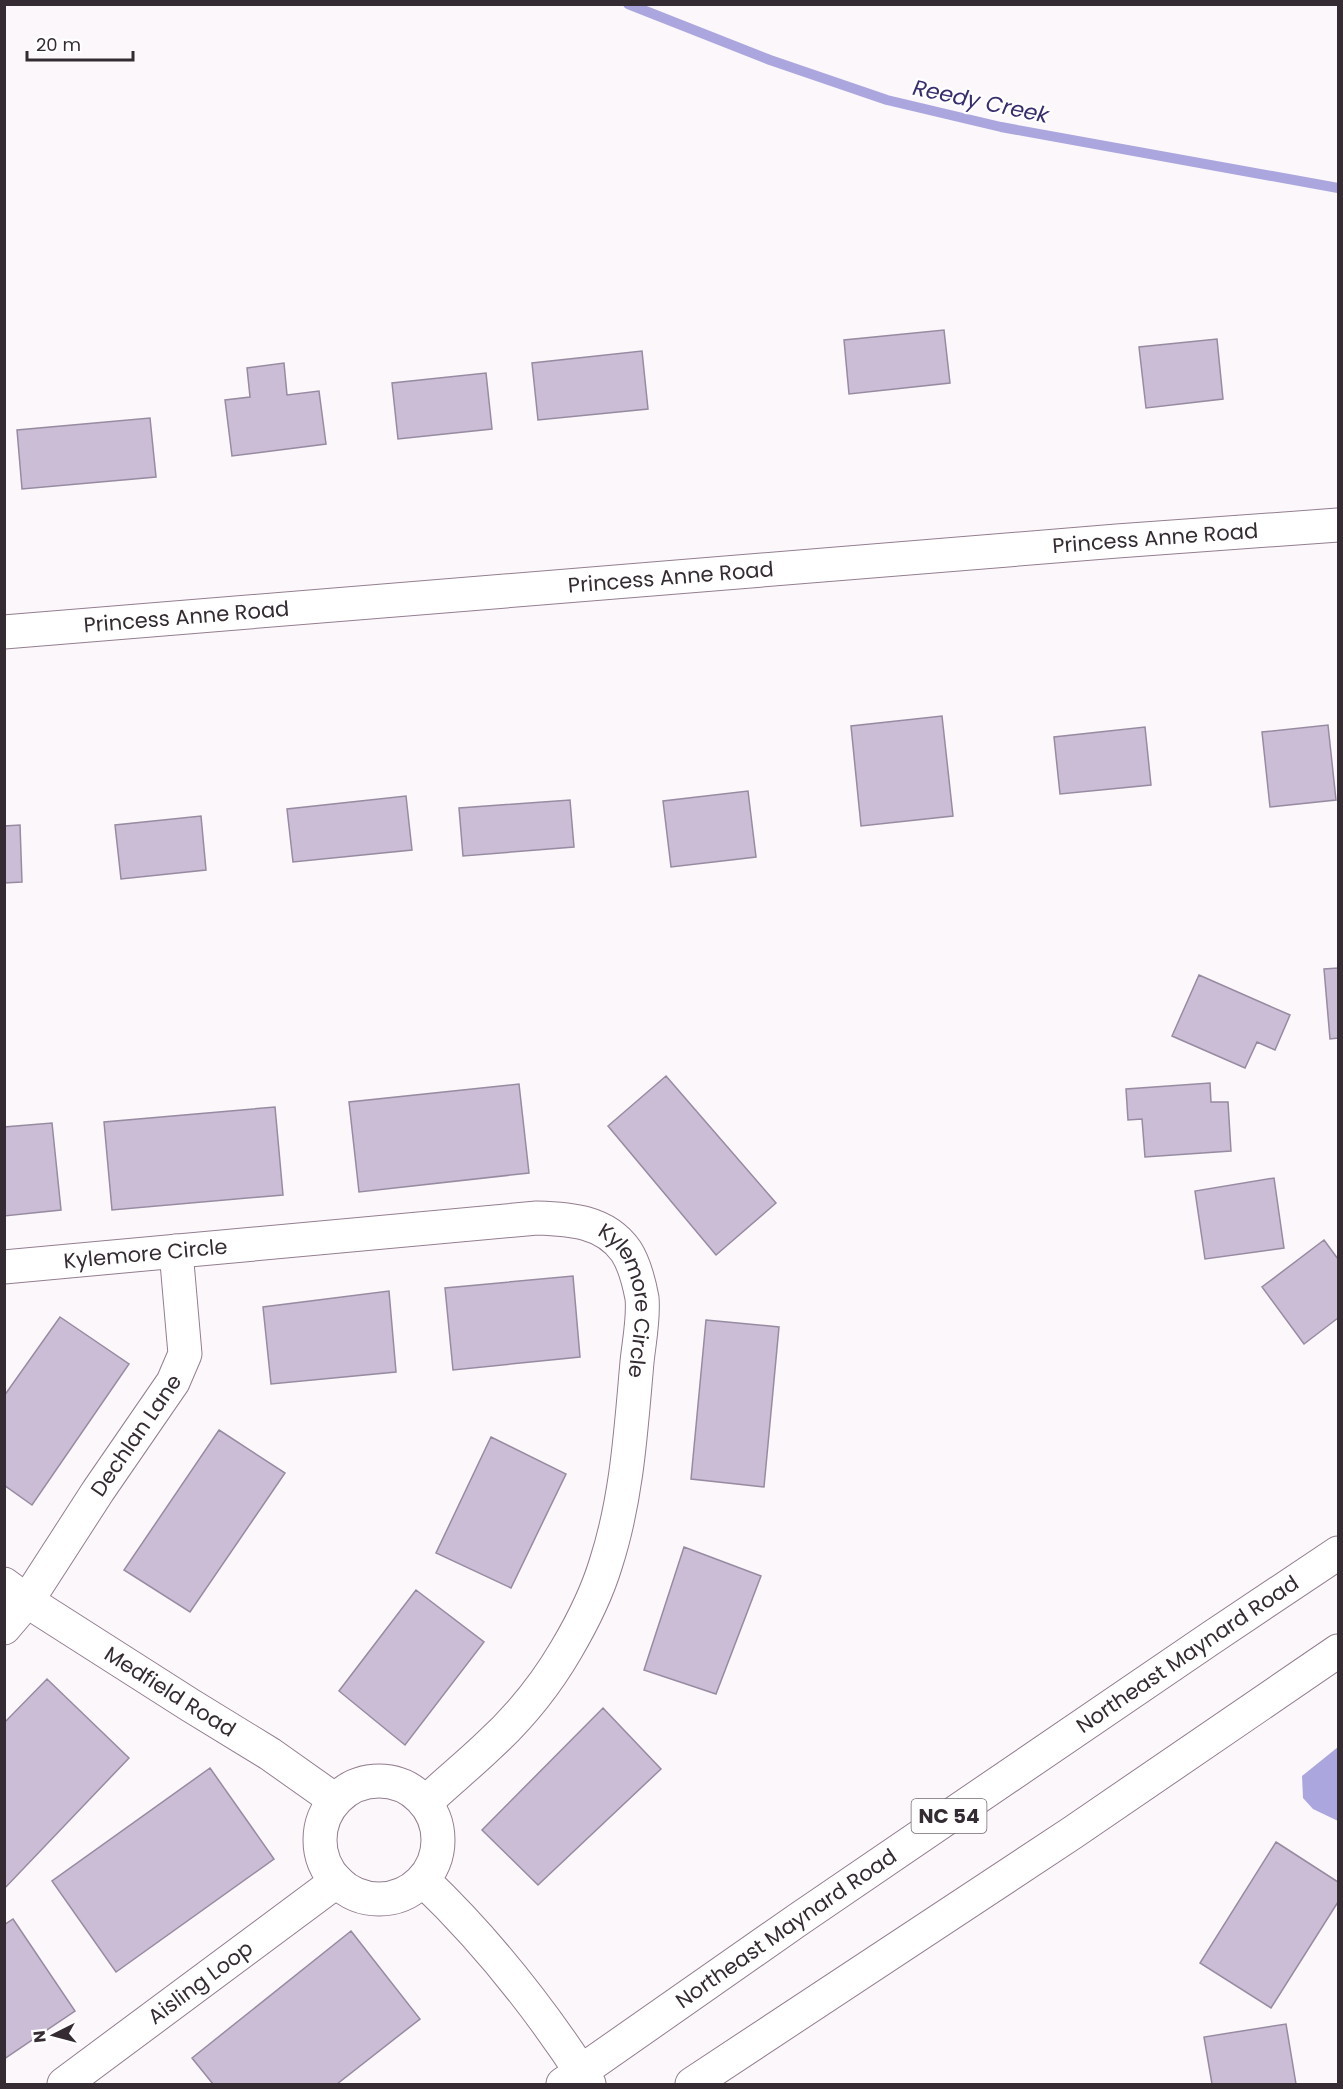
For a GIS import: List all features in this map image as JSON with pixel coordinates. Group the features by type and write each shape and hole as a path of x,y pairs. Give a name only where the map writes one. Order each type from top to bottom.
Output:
{"street":[{"name":"Princess Anne Road","path":"4,632 1338,525"},
{"name":"Kylemore Circle","path":"4,1268 537,1218 571,1219 596,1226 614,1237 626,1251 636,1270 642,1301 632,1420 617,1523 606,1565 587,1610 566,1650 536,1696 488,1746 425,1803"},
{"name":"Dechlan Lane","path":"4,1628 16,1592 98,1491 157,1407 177,1372 184,1354 176,1251"},
{"name":"Northeast Maynard Road","path":"577,2080 838,1892 1338,1553"},
{"name":"Medfield Road","path":"16,1592 270,1754 335,1800"},
{"path":"692,2085 1072,1833 1338,1651"},
{"path":"370,1781 391,1782 410,1789 425,1803 434,1817 438,1833 437,1850 432,1866 423,1880 407,1892 389,1898 370,1898 352,1892 337,1881 326,1866 321,1850 321,1832 326,1815 335,1800 351,1788 370,1781"},
{"path":"423,1880 481,1941 529,1998 577,2080"},
{"name":"Aisling Loop","path":"64,2085 337,1881"}],"shaded area":[{"path":"1338,1747 1338,1821 1313,1809 1303,1798 1302,1776"}],"building":[{"path":"944,330 950,383 849,394 844,340"},
{"path":"1217,339 1223,399 1146,408 1139,347"},
{"path":"642,351 648,409 538,420 532,363"},
{"path":"284,363 287,395 319,391 326,444 232,456 225,400 250,397 247,368"},
{"path":"486,373 492,429 398,439 392,383"},
{"path":"150,418 156,477 22,489 17,430"},
{"path":"942,716 953,816 861,826 851,726"},
{"path":"1328,725 1336,800 1270,807 1262,732"},
{"path":"1145,727 1151,785 1060,794 1054,737"},
{"path":"748,791 756,857 671,867 663,801"},
{"path":"406,796 412,850 293,862 287,809"},
{"path":"570,800 574,847 463,856 459,808"},
{"path":"201,816 206,870 121,879 115,825"},
{"path":"20,825 22,882 4,883 4,826"},
{"path":"1338,968 1338,1038 1330,1039 1324,969"},
{"path":"1199,975 1290,1015 1275,1050 1257,1042 1245,1068 1172,1036"},
{"path":"666,1076 776,1203 716,1255 608,1126"},
{"path":"1210,1083 1211,1102 1228,1102 1231,1151 1145,1157 1142,1119 1128,1120 1126,1089"},
{"path":"519,1084 529,1173 359,1192 349,1102"},
{"path":"275,1107 283,1195 112,1210 104,1122"},
{"path":"52,1123 61,1210 4,1216 4,1127"},
{"path":"1274,1178 1284,1248 1205,1259 1195,1191"},
{"path":"1324,1240 1338,1259 1338,1318 1304,1344 1262,1287"},
{"path":"573,1276 580,1357 453,1370 445,1288"},
{"path":"389,1291 396,1372 271,1384 263,1307"},
{"path":"60,1317 129,1364 32,1505 4,1485 4,1396"},
{"path":"706,1320 779,1327 764,1487 691,1479"},
{"path":"219,1430 285,1473 190,1612 124,1570"},
{"path":"491,1437 566,1474 511,1588 436,1553"},
{"path":"684,1547 761,1576 716,1694 644,1670"},
{"path":"416,1590 484,1642 405,1745 339,1691"},
{"path":"47,1679 129,1758 4,1889 4,1723"},
{"path":"603,1708 661,1769 538,1885 482,1830"},
{"path":"210,1768 274,1859 116,1972 52,1881"},
{"path":"1276,1842 1338,1882 1338,1902 1271,2008 1200,1963"},
{"path":"13,1919 75,2011 4,2059 4,1925"},
{"path":"351,1931 420,2019 337,2084 213,2084 192,2058"},
{"path":"1286,2024 1296,2084 1212,2084 1204,2037"}],"waterway":[{"name":"Reedy Creek","path":"628,4 770,60 887,100 1001,127 1338,188"}]}
